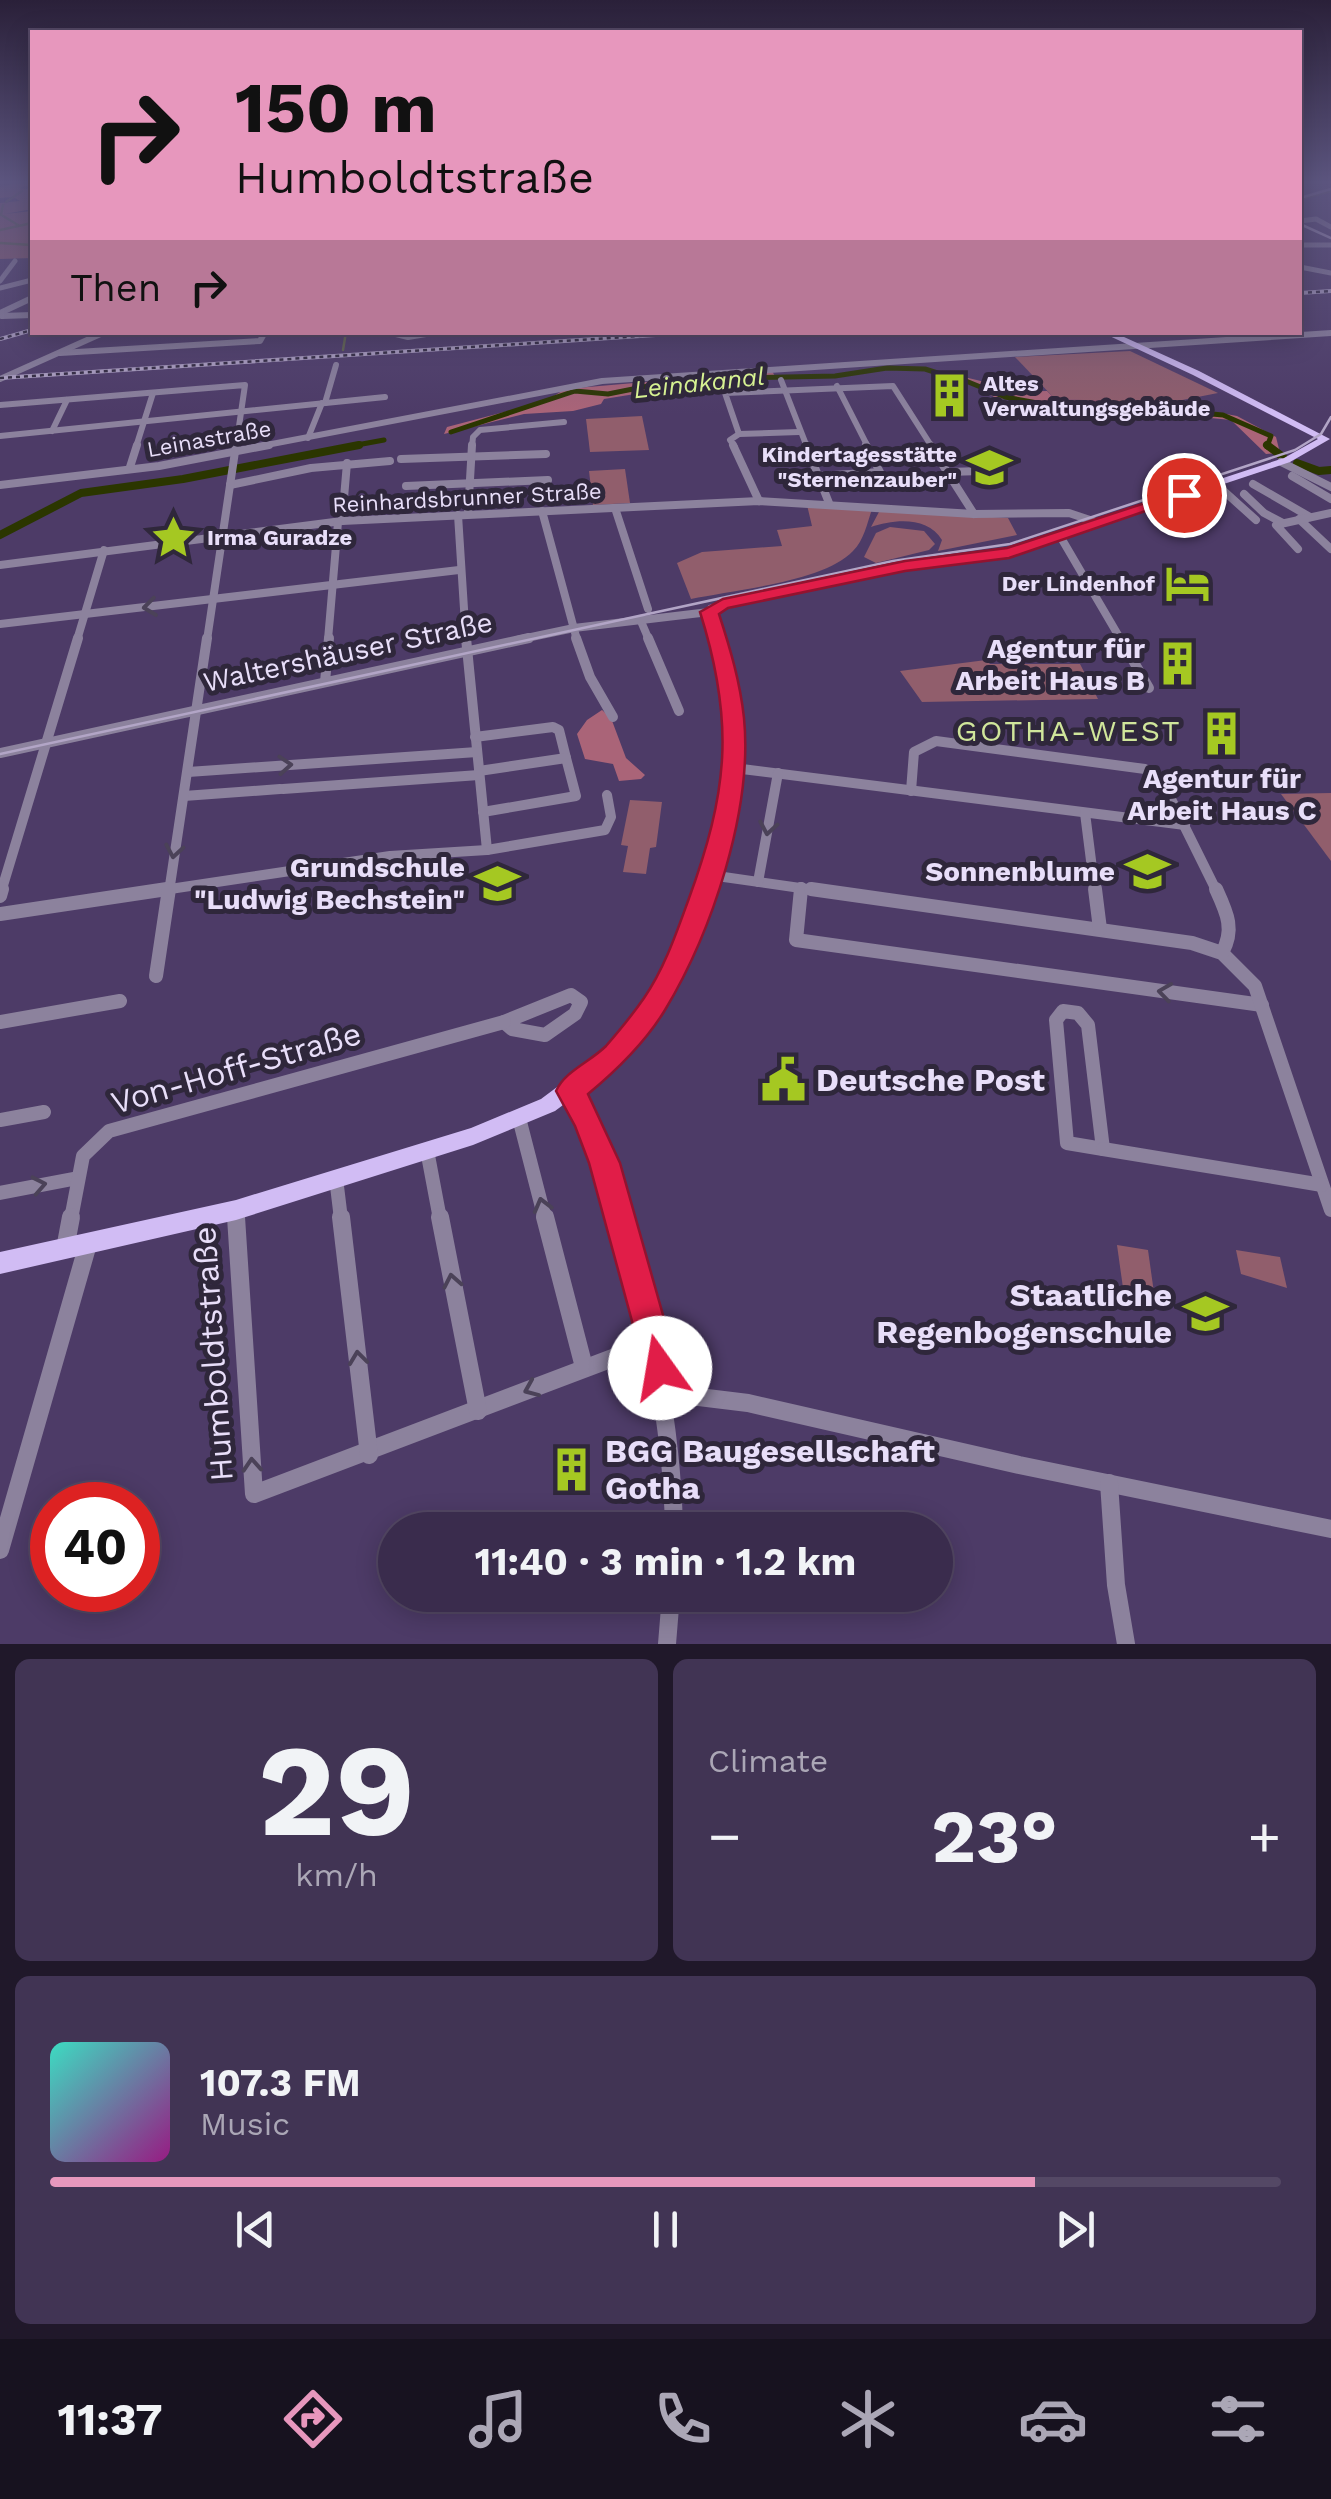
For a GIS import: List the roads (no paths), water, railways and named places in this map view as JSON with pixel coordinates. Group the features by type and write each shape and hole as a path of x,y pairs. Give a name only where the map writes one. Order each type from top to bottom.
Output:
{"main road":[{"path":"1111,335 1326,438"},
{"name":"Waltershäuser Straße","path":"709,614 723,604 905,566 998,555 1281,462 1326,438"},
{"name":"Humboldtstraße","path":"0,1264 236,1210 426,1150 519,1118 570,1091 614,1055 647,1016 685,944 730,806 734,768 732,695 709,614"}],"street":[{"path":"0,286 15,261"},
{"path":"1302,268 1328,274"},
{"path":"0,286 30,280"},
{"path":"0,315 30,299"},
{"path":"0,315 30,315"},
{"path":"1302,335 1331,333"},
{"path":"0,379 99,335"},
{"path":"215,344 218,335"},
{"path":"60,353 260,342 264,335"},
{"path":"1135,346 1301,335"},
{"name":"Leinastraße","path":"0,486 234,452 616,380 1135,346"},
{"path":"308,438 336,365"},
{"path":"0,405 244,385 156,976"},
{"path":"781,385 828,502"},
{"path":"739,434 726,391 781,385 893,386 974,514"},
{"path":"819,476 880,472 837,386"},
{"path":"130,467 153,393"},
{"path":"0,436 386,397"},
{"path":"52,430 67,400"},
{"path":"487,850 459,570 473,437 480,430 564,422"},
{"path":"758,502 741,456 733,450 730,440 739,434 799,432"},
{"path":"401,460 546,454"},
{"path":"230,486 347,463 390,461"},
{"path":"1281,462 1330,486"},
{"path":"325,682 347,463"},
{"path":"948,472 980,471"},
{"path":"1292,476 1331,499"},
{"path":"406,486 548,480"},
{"path":"1216,484 1256,520"},
{"path":"1253,484 1304,518 1331,549"},
{"path":"1244,494 1264,513 1282,522"},
{"name":"Reinhardsbrunner Straße","path":"0,566 340,521 758,502 828,502 974,514 1069,513 1099,523"},
{"path":"614,508 648,609"},
{"path":"542,511 574,628 602,706 612,717"},
{"path":"1298,549 1276,525 1331,513"},
{"path":"1060,536 1149,688"},
{"path":"0,896 104,550"},
{"path":"0,624 459,570"},
{"name":"Waltershäuser Straße","path":"0,753 574,628 709,614"},
{"path":"640,619 678,711"},
{"path":"476,737 553,726 559,730 576,796 483,812"},
{"path":"912,790 914,752 936,742 957,741 1145,768 1162,781 1228,914 1231,937 1222,952"},
{"path":"188,772 477,752"},
{"path":"184,796 479,773 566,758"},
{"path":"734,768 1184,825"},
{"path":"758,882 778,774"},
{"path":"0,914 390,856 487,850 605,830 611,822 607,795"},
{"path":"1085,812 1100,928"},
{"path":"710,876 1100,928 1192,942 1222,952 1248,975 1262,1005 1331,1210"},
{"path":"800,887 796,940 1262,1005"},
{"name":"Von-Hoff-Straße","path":"65,1249 87,1149 117,1127 504,1022 570,995 581,1002 572,1017 544,1035 512,1030 504,1022"},
{"path":"0,1022 120,1001"},
{"path":"1104,1148 1088,1026 1078,1013 1063,1011 1056,1020 1067,1143 1322,1185"},
{"path":"570,1091 599,1146 655,1342 666,1392 673,1512"},
{"path":"0,1120 44,1112"},
{"path":"519,1118 584,1367"},
{"path":"426,1150 478,1411"},
{"path":"0,1193 78,1178"},
{"path":"336,1178 370,1455"},
{"name":"Humboldtstraße","path":"236,1210 254,1494 370,1455 655,1342"},
{"path":"0,1550 88,1244"},
{"path":"666,1392 748,1403 1331,1529"},
{"path":"1108,1483 1116,1585 1126,1644"},
{"path":"667,1644 670,1612"}],"waterway":[{"path":"343,350 346,335"},
{"name":"Leinakanal","path":"451,432 575,391 608,394 683,379 835,376 887,368 925,369 953,378"},
{"name":"Leinakanal","path":"961,379 1005,397 1059,407 1122,406 1223,415 1271,436 1268,445"},
{"name":"Leinakanal","path":"346,447 384,440"},
{"name":"Leinakanal","path":"0,535 81,493 183,479 359,445"},
{"name":"Leinakanal","path":"1268,445 1283,457"},
{"name":"Leinakanal","path":"1297,463 1319,471 1331,470"}],"tram line":[{"path":"0,754 893,561 1010,544 1295,450 1321,434 1331,417"}],"railway":[{"path":"1302,293 1331,291"},
{"path":"0,339 30,331"},
{"path":"0,378 655,335"}],"place":[{"name":"Altes Verwaltungsgebäude","path":"950,396"},
{"name":"Kindertagesstätte \"Sternenzauber\"","path":"990,467"},
{"name":"Irma Guradze","path":"174,537"},
{"name":"Der Lindenhof","path":"1188,583"},
{"name":"Agentur für Arbeit Haus B","path":"1178,664"},
{"name":"Agentur für Arbeit Haus C","path":"1222,733"},
{"name":"Sonnenblume","path":"1148,871"},
{"name":"Grundschule \"Ludwig Bechstein\"","path":"498,883"},
{"name":"Deutsche Post","path":"783,1080"},
{"name":"Staatliche Regenbogenschule","path":"1205,1313"},
{"name":"BGG Baugesellschaft Gotha","path":"572,1469"}],"district":[{"name":"GOTHA-WEST","path":"1069,730"}]}
